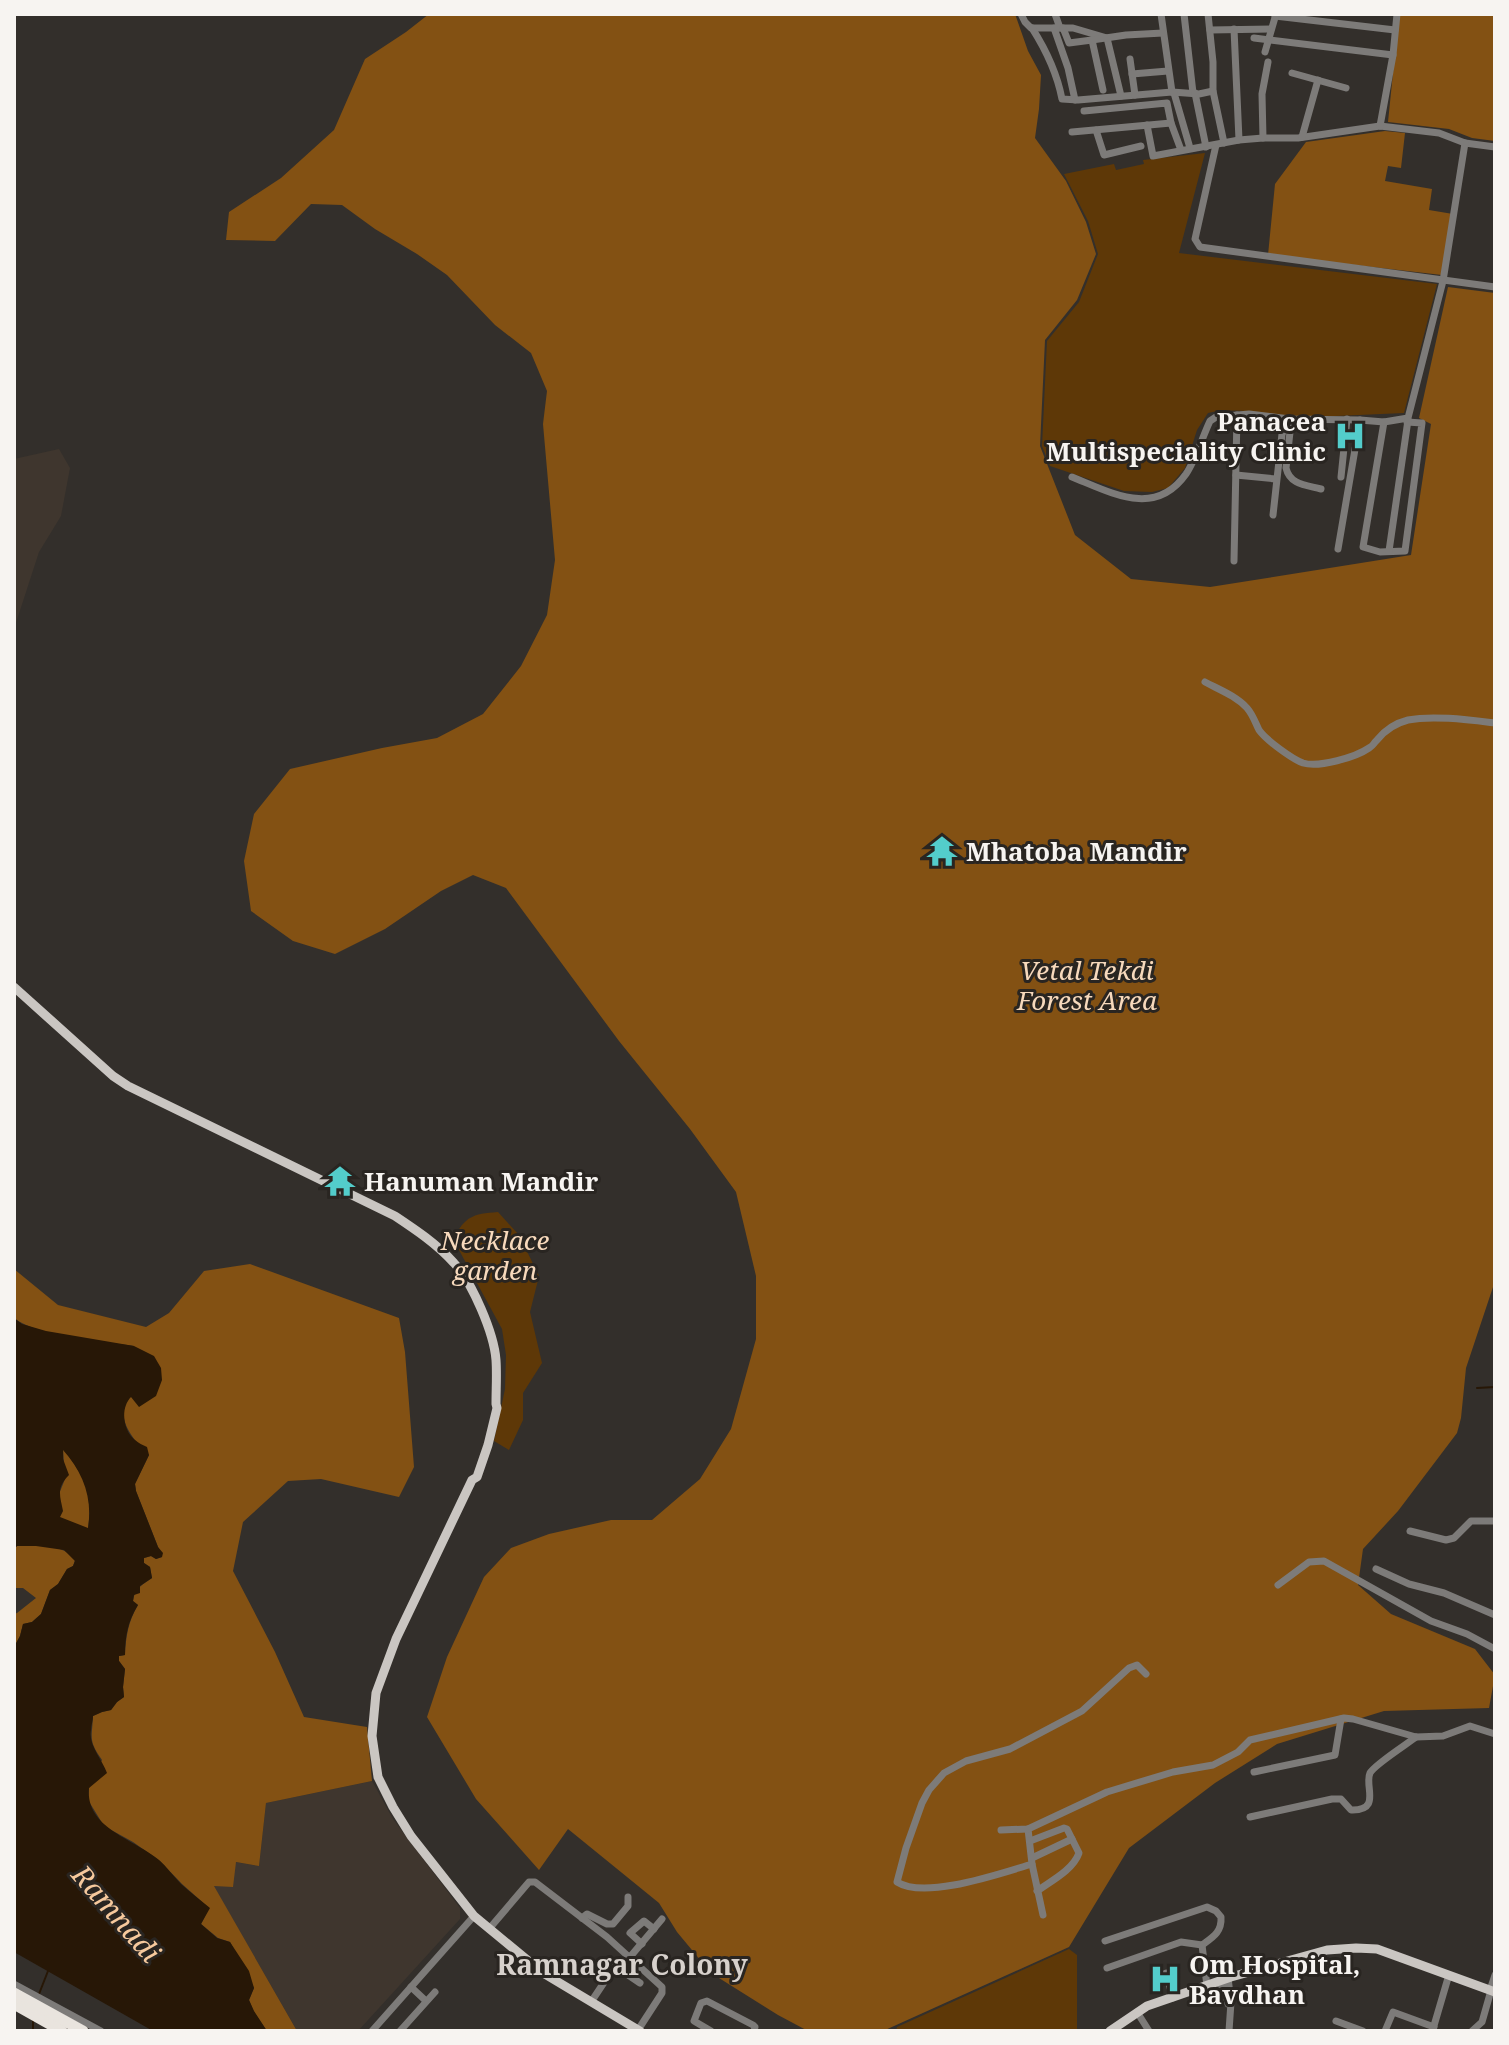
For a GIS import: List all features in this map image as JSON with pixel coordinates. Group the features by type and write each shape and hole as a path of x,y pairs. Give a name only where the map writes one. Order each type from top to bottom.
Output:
{"highway":[{"path":"17,1998 83,2031"},
{"path":"48,2012 62,2031"}],"main road":[{"path":"14,987 128,1086 395,1216 432,1241 455,1264 483,1314 491,1336 496,1357 496,1404 472,1480 388,1658 376,1693 372,1736 378,1777 412,1837 474,1916 543,1973 639,2030"},
{"path":"1110,2031 1147,2006 1228,1978 1327,1950 1377,1949 1492,1993"},
{"path":"1435,1970 1448,1978 1492,1993"}],"street":[{"path":"1021,14 1027,26 1032,28 1085,31 1107,38"},
{"path":"1055,14 1075,100"},
{"path":"1161,14 1168,71 1190,148"},
{"path":"1184,14 1194,93 1206,147"},
{"path":"1208,14 1220,144 1195,239 1200,247 1495,287"},
{"path":"1380,126 1397,14"},
{"path":"1265,52 1275,15 1395,30"},
{"path":"1032,28 1053,66 1062,99 1213,91"},
{"path":"1059,28 1069,43 1163,33"},
{"path":"1234,29 1239,140"},
{"path":"1210,30 1271,29"},
{"path":"1107,38 1121,96"},
{"path":"1254,38 1393,55"},
{"path":"1092,40 1103,90"},
{"path":"1114,67 1130,61 1135,95"},
{"path":"1263,138 1262,94 1268,62"},
{"path":"1132,74 1168,71"},
{"path":"1292,73 1346,88"},
{"path":"1302,137 1318,80"},
{"path":"1084,111 1167,103 1181,150"},
{"path":"1072,132 1171,123"},
{"path":"1147,125 1153,156 1239,140 1302,137 1380,126 1439,133 1465,143 1495,147"},
{"path":"1096,130 1104,155 1141,146"},
{"path":"1389,551 1408,420 1443,281 1465,143"},
{"path":"1072,477 1113,494 1137,499 1162,496 1187,472 1212,419 1216,417 1249,414 1291,419 1408,420 1422,423 1405,551 1380,552 1363,547 1384,422"},
{"path":"1234,561 1237,415"},
{"path":"1273,515 1282,434 1291,419"},
{"path":"1291,419 1287,475 1293,481 1321,489"},
{"path":"1341,477 1347,419"},
{"path":"1338,549 1360,420"},
{"path":"1236,475 1276,479"},
{"path":"1205,682 1235,697 1247,708 1260,731 1303,763 1322,764 1355,755 1372,747 1393,726 1409,720 1495,723"},
{"path":"1410,1531 1446,1540 1454,1538 1471,1521 1495,1521"},
{"path":"1278,1585 1309,1562 1324,1561 1431,1621 1467,1634 1495,1649"},
{"path":"1376,1569 1495,1615"},
{"path":"1072,1839 1032,1861 963,1885 919,1887 903,1886 897,1882 922,1803 944,1773 966,1761 1010,1749 1082,1711 1129,1668 1137,1665 1146,1674"},
{"path":"1254,1772 1335,1755 1341,1719"},
{"path":"1001,1830 1028,1829 1107,1792 1173,1772 1213,1765 1238,1752 1250,1740 1341,1719 1353,1719 1416,1737 1443,1736 1470,1726 1495,1734"},
{"path":"1250,1817 1332,1799 1341,1799 1356,1811 1369,1802 1371,1771 1416,1737"},
{"path":"1030,1841 1061,1828 1067,1829 1079,1853 1078,1858 1060,1875 1037,1891"},
{"path":"1028,1829 1043,1915"},
{"path":"489,1929 532,1881 630,1957 663,1989 639,2030"},
{"path":"582,1918 587,1914 613,1924 628,1906 628,1897"},
{"path":"1105,1941 1207,1907 1221,1917 1215,1936 1202,1945 1181,1942 1107,1968"},
{"path":"377,2029 474,1916"},
{"path":"630,1957 662,1919"},
{"path":"642,1944 630,1933 642,1921 654,1929"},
{"path":"1202,1945 1212,1984 1224,1986 1230,2006"},
{"path":"591,2002 615,1966 640,1983"},
{"path":"1166,1973 1173,1998"},
{"path":"1472,2031 1482,2022 1495,1975"},
{"path":"1228,1978 1231,2002 1229,2031"},
{"path":"1385,2031 1395,2012 1433,2029 1448,1978"},
{"path":"14,1984 17,1998 101,2031"},
{"path":"411,1987 426,2001"},
{"path":"400,2031 435,1992"},
{"path":"711,2031 694,2022 703,2001 753,2025 754,2031"},
{"path":"1137,2012 1149,2031"},
{"path":"1336,2021 1363,2031"}],"shaded area":[{"path":"59,449 70,468 61,516 39,552 14,629 14,459"},
{"path":"372,1781 393,1819 460,1908 460,1919 358,2031 297,2031 213,1885 235,1862 259,1866 266,1803"}],"green space":[{"name":"Vetal Tekdi Forest Area","path":"429,14 1015,14 1028,51 1041,75 1035,138 1066,181 1086,222 1096,254 1077,300 1045,340 1040,446 1075,535 1131,579 1210,587 1411,555 1431,424 1419,418 1448,287 1495,293 1495,1281 1466,1368 1457,1433 1398,1511 1363,1549 1358,1585 1391,1614 1475,1649 1495,1675 1489,1708 1384,1711 1277,1744 1215,1783 1129,1848 1069,1947 883,2031 808,2031 711,1973 677,1932 659,1903 568,1829 539,1870 476,1799 427,1717 447,1657 484,1577 511,1548 549,1534 611,1520 652,1520 700,1479 731,1429 756,1339 756,1276 736,1192 506,888 473,875 441,891 385,929 335,954 293,941 251,911 244,861 254,814 290,769 437,738 483,714 521,666 547,615 555,560 543,424 547,391 531,353 495,325 447,275 342,205 311,204 275,241 226,240 229,212 281,178 334,130 365,59"},
{"path":"1399,14 1495,14 1495,141 1472,138 1449,129 1388,122"},
{"path":"1385,131 1405,133 1401,168 1388,166 1385,181 1432,189 1429,210 1453,214 1442,275 1268,255 1275,184 1306,142"},
{"path":"1205,153 1179,253 1437,284 1404,413 1319,417 1239,411 1208,413 1197,430 1185,468 1168,488 1152,492 1124,491 1050,466 1042,446 1047,341 1079,302 1098,254 1088,221 1064,174 1114,164 1116,170 1144,164 1143,160"},
{"name":"Necklace garden","path":"498,1212 519,1235 539,1276 530,1312 542,1363 523,1393 523,1420 509,1450 494,1441 505,1389 506,1355 502,1329 453,1239 471,1218"},
{"path":"250,1264 399,1318 405,1352 414,1467 399,1497 321,1479 288,1481 243,1522 233,1571 304,1717 367,1727 372,1781 266,1803 259,1866 236,1862 233,1887 214,1886 297,2031 267,2031 249,2000 254,1988 230,1942 218,1938 201,1924 209,1908 160,1861 104,1826 88,1800 89,1788 102,1760 93,1743 93,1716 111,1710 124,1697 125,1669 119,1656 125,1655 128,1629 138,1605 133,1601 135,1593 152,1578 144,1558 162,1557 135,1484 149,1455 137,1443 124,1420 126,1404 131,1396 134,1346 55,1334 14,1318 14,1269 58,1305 146,1327 169,1313 204,1271"},
{"path":"63,1448 81,1476 88,1494 88,1528 85,1529 59,1518 59,1494 65,1479"},
{"path":"17,1546 57,1548 75,1560 50,1590 41,1614 32,1622 23,1624 14,1647 14,1614 36,1598 23,1588 14,1588"},
{"path":"1069,1949 1077,1955 1077,2031 896,2031 897,2027"}],"water":[{"name":"Ramnadi","path":"14,1318 22,1324 46,1331 134,1346 154,1356 161,1368 162,1380 156,1396 139,1407 131,1397 125,1407 124,1419 131,1436 147,1447 149,1455 135,1484 136,1491 163,1553 156,1559 151,1556 144,1558 152,1578 140,1586 140,1593 134,1595 133,1601 138,1605 128,1629 125,1655 119,1656 125,1669 124,1697 111,1710 93,1716 92,1741 107,1773 89,1788 90,1802 103,1823 159,1860 210,1908 201,1924 217,1938 230,1942 249,1971 254,1988 249,2000 267,2031 153,2031 14,1952 14,1647 23,1624 32,1622 41,1614 50,1590 75,1561 64,1550 17,1546 14,1570","holes":["63,1450 88,1496 88,1528 60,1517 63,1511 61,1488 69,1475"]}],"waterway":[{"path":"1477,1388 1495,1387"},
{"path":"39,1994 48,1971"},
{"path":"33,2020 33,2031"}],"place":[{"name":"Panacea Multispeciality Clinic","path":"1350,436"},
{"name":"Mhatoba Mandir","path":"942,851"},
{"name":"Hanuman Mandir","path":"340,1181"},
{"name":"Om Hospital, Bavdhan","path":"1165,1979"}],"district":[{"name":"Ramnagar Colony","path":"622,1964"}]}
